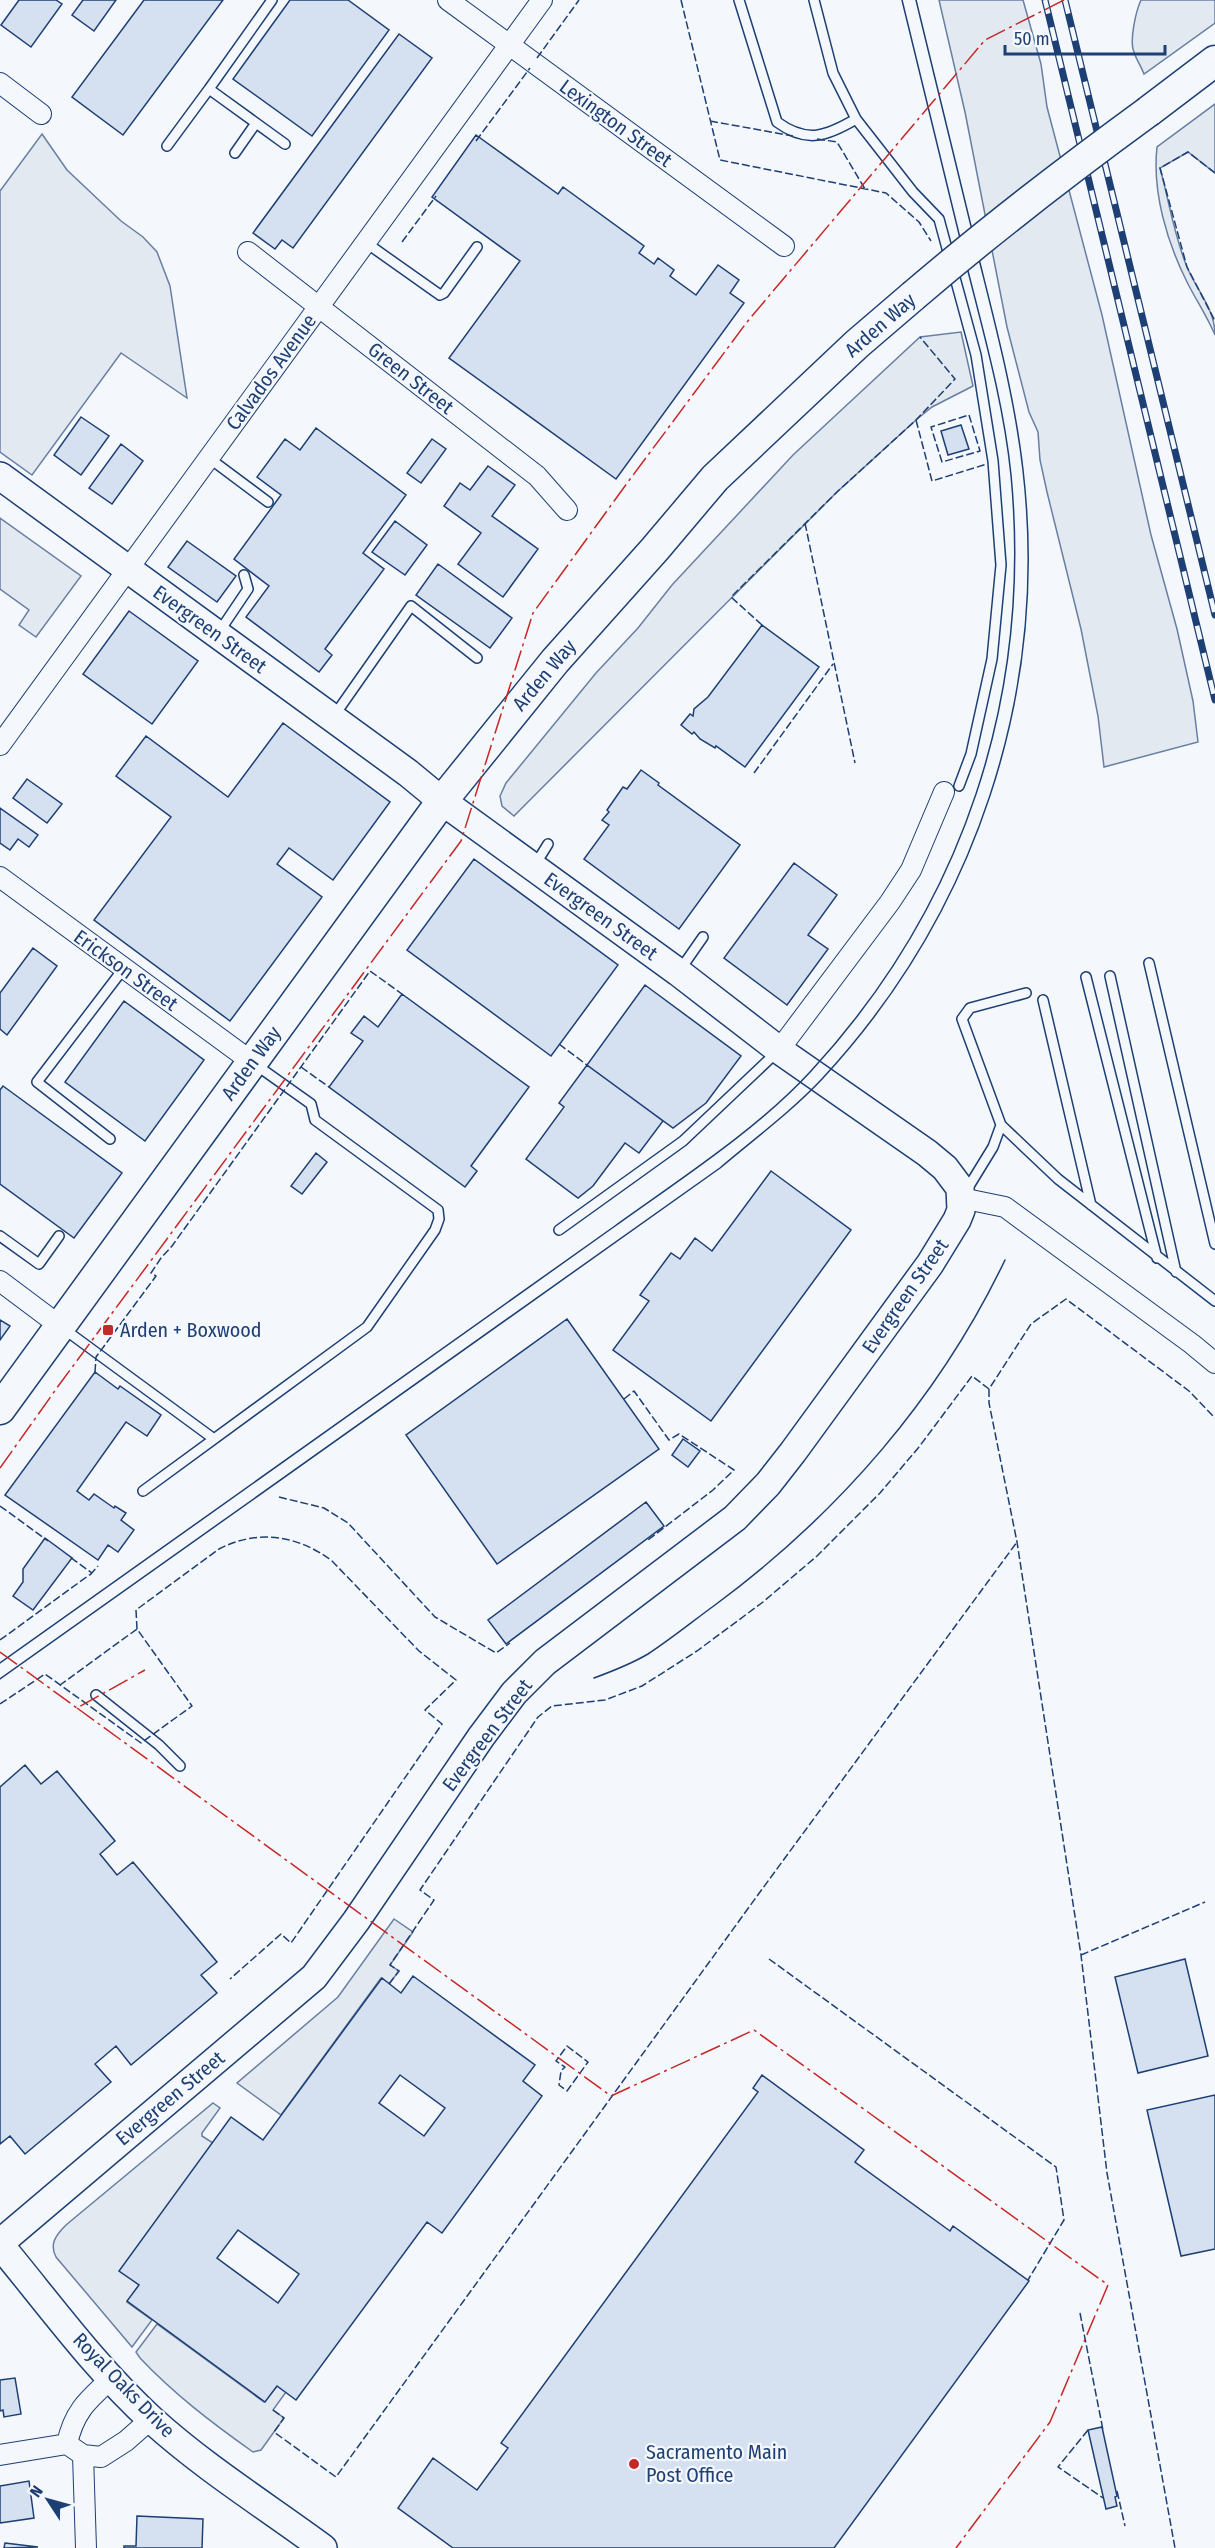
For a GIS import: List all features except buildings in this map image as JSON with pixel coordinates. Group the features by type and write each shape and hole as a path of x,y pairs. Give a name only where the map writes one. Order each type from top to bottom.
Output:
{"main road":[{"name":"Arden Way","path":"0,1409 442,801 555,661 715,478 857,344 977,241 1065,172 1215,61"}],"street":[{"name":"Lexington Street","path":"448,0 784,246"},
{"name":"Calvados Avenue","path":"0,745 542,0"},
{"path":"0,83 41,114"},
{"name":"Green Street","path":"248,252 537,476 567,510"},
{"name":"Evergreen Street","path":"0,476 678,972 779,1050 936,1161 953,1176 960,1188 962,1198 957,1220 930,1264 793,1452 753,1501 727,1525 545,1662 528,1678 482,1737 356,1921 314,1977 0,2244"},
{"path":"779,1050 890,902 911,870 951,789"},
{"name":"Erickson Street","path":"0,877 252,1062"},
{"path":"962,1198 1005,1207 1215,1363"},
{"path":"0,1281 60,1326"},
{"name":"Royal Oaks Drive","path":"0,2244 112,2378 151,2419 202,2460 323,2548"},
{"path":"86,2548 75,2450 75,2416 85,2403 112,2378"},
{"path":"0,2455 75,2450 101,2457 126,2441 151,2419"}],"lane":[{"path":"167,146 272,0"},
{"path":"739,0 777,122 789,130 807,136 819,136 856,119"},
{"path":"814,0 833,73 856,119 913,192 939,219 976,355 993,461 1001,564 992,659 971,754 951,789"},
{"path":"209,89 285,144"},
{"path":"235,153 256,123"},
{"path":"365,242 440,295 444,293 477,247"},
{"path":"209,458 268,502"},
{"path":"218,634 248,589 244,575"},
{"path":"333,718 411,606 477,658"},
{"path":"534,867 548,844"},
{"path":"678,972 703,937"},
{"path":"1149,963 1215,1244"},
{"path":"110,1139 37,1082 124,968"},
{"path":"1110,976 1176,1272"},
{"path":"1086,977 1158,1258"},
{"path":"1026,993 970,1008 962,1019 1001,1125 1058,1179 1215,1301"},
{"path":"1043,1000 1091,1205"},
{"path":"559,1230 683,1141 779,1050"},
{"path":"143,1491 367,1327 435,1230 440,1219 438,1210 315,1119 311,1104 252,1062"},
{"path":"962,1198 993,1147 1001,1125"},
{"path":"0,1236 39,1264 59,1236"},
{"path":"60,1326 214,1439"},
{"path":"96,1695 159,1745 180,1766"}],"shaded area":[{"path":"939,0 1023,0 1041,64 1047,107 1102,315 1151,535 1177,629 1193,701 1198,742 1104,767 1098,716 1081,629 1040,460 1038,432 1029,412 1007,327 965,112"},
{"path":"1141,0 1215,0 1215,23 1144,74 1135,55 1132,41 1135,18"},
{"path":"1215,104 1215,173 1188,152 1160,168 1182,255 1209,308 1215,335 1187,282 1167,234 1159,199 1156,164 1157,147"},
{"path":"42,134 67,170 157,252 170,286 187,398 121,353 32,475 0,452 0,191"},
{"path":"961,332 973,386 932,407 837,492 514,816 502,806 500,796 506,783 596,673 638,628 672,585 793,455 920,337"},
{"path":"0,518 81,576 36,637 19,625 29,610 0,589"},
{"path":"394,1919 413,1932 390,1965 399,1971 389,1984 381,1978 281,2115 237,2083 338,1997"},
{"path":"213,2103 220,2108 202,2136 213,2143 139,2285 127,2302 152,2320 132,2347 56,2257 53,2244 59,2232 66,2225"},
{"path":"157,2324 264,2402 277,2386 286,2392 273,2410 284,2418 261,2450 253,2452 223,2430 180,2396 140,2358 136,2352"}],"tram line":[{"path":"0,1663 743,1133 811,1071 864,1007 909,939 947,868 976,794 997,718 1010,639 1015,558 1011,475 999,398 902,0"},
{"path":"0,1679 720,1168 785,1114 822,1079 876,1015 922,946 960,873 990,797 1011,718 1024,636 1028,554 1023,470 1010,392 916,0"},
{"path":"594,1678 642,1658 674,1636 760,1570 843,1492 917,1406 979,1311 1005,1260"}],"railway":[{"path":"1045,0 1215,700"},
{"path":"1065,0 1215,615"}],"fence":[{"path":"537,58 579,0"},
{"path":"681,0 720,160 886,193 919,222 931,241"},
{"path":"476,141 530,68"},
{"path":"710,121 793,136"},
{"path":"817,139 837,142 865,189"},
{"path":"1215,173 1188,152 1160,168 1187,267 1215,321"},
{"path":"402,242 436,196"},
{"path":"762,625 731,597 837,492 916,420 955,379 920,337"},
{"path":"969,415 980,451 942,462 931,427 969,415"},
{"path":"916,420 932,481 987,464"},
{"path":"805,523 855,763"},
{"path":"754,773 833,664"},
{"path":"95,1372 96,1357 156,1276 151,1273 161,1258 172,1246 370,971 402,994"},
{"path":"559,1044 587,1065"},
{"path":"301,1067 329,1087"},
{"path":"389,1984 399,1971 390,1965 434,1900 420,1890 538,1717 552,1706 605,1700 642,1686 697,1651 763,1602 817,1556 880,1493 919,1447 972,1376 989,1389 1031,1324 1066,1299 1189,1391 1215,1418"},
{"path":"989,1389 989,1403 1017,1542 1081,1955 1107,2173 1175,2548"},
{"path":"624,1399 634,1391 669,1440 679,1434 734,1470 713,1490 648,1540 647,1538"},
{"path":"279,1497 324,1508 348,1523 435,1617 496,1653 510,1643"},
{"path":"0,1506 48,1541"},
{"path":"137,1629 136,1610 219,1549 248,1539 277,1538 305,1545 332,1561 419,1651 456,1680 425,1710 442,1724 291,1943 281,1934 230,1979"},
{"path":"273,2410 284,2418 274,2432 336,2477 1017,1542"},
{"path":"0,1640 92,1573 70,1557"},
{"path":"90,1575 98,1566"},
{"path":"0,1704 45,1674 141,1743 192,1706 137,1629 60,1685"},
{"path":"1081,1955 1205,1902"},
{"path":"769,1959 1056,2167 1064,2220 1028,2280"},
{"path":"567,2046 588,2062 567,2091 559,2085 561,2071 565,2067 556,2061 567,2046"},
{"path":"1080,2313 1103,2430"},
{"path":"1088,2430 1058,2467 1103,2498"},
{"path":"1117,2491 1125,2526"}],"power":[{"path":"0,1468 461,841 533,613 625,486 747,322 985,40 1064,0"},
{"path":"0,1652 77,1708 145,1670"},
{"path":"77,1708 611,2096 754,2030 1108,2285 1050,2422 956,2548"}],"place":[{"name":"Arden + Boxwood","path":"108,1330"},
{"name":"Sacramento Main Post Office","path":"634,2464"}]}
